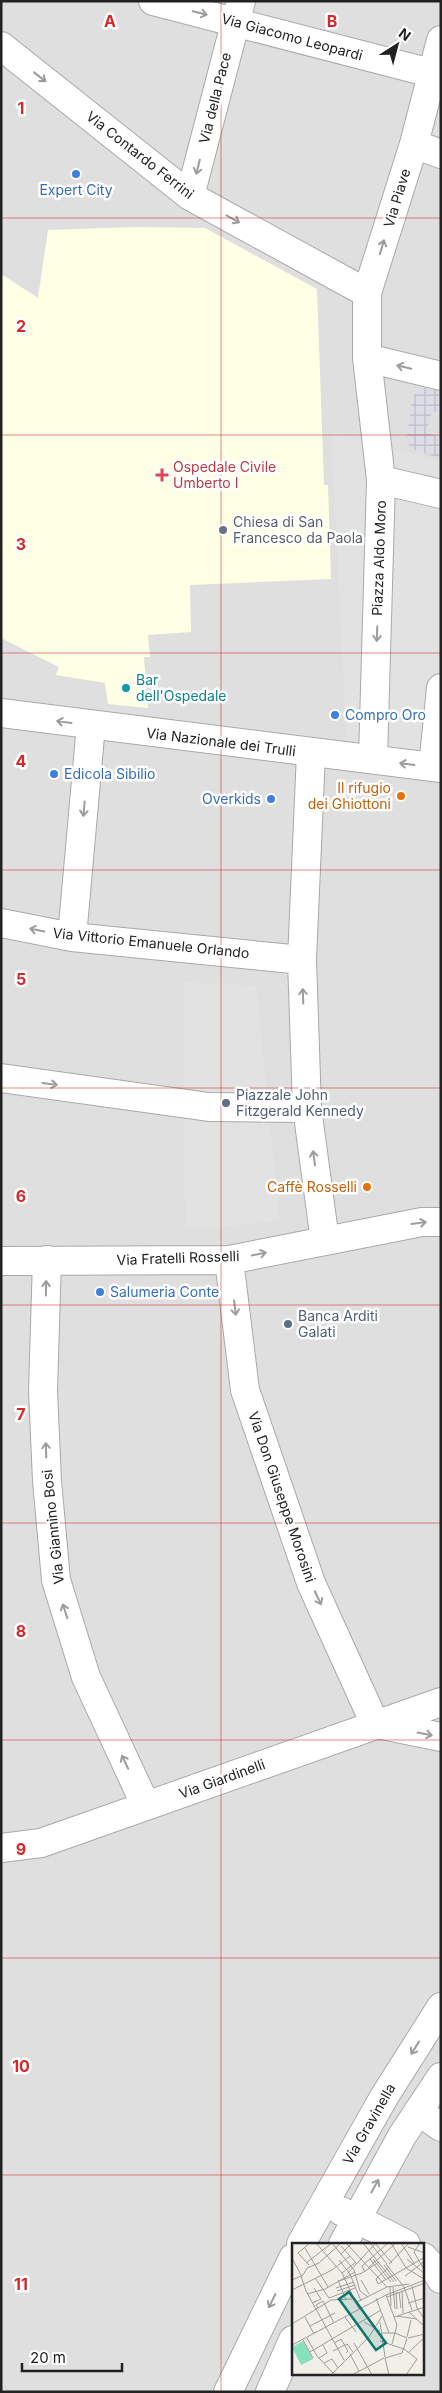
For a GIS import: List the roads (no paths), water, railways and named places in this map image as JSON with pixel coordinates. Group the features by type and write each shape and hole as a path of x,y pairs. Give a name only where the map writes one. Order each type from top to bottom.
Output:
{"street":[{"name":"Via Giacomo Leopardi","path":"153,1 238,12 431,73"},
{"name":"Via della Pace","path":"190,196 238,12"},
{"name":"Via Piave","path":"366,358 368,293 414,144 441,40"},
{"name":"Via Contardo Ferrini","path":"1,46 190,196 368,293"},
{"path":"414,144 441,154"},
{"path":"366,358 441,376"},
{"name":"Piazza Aldo Moro","path":"366,358 381,480 373,759"},
{"path":"381,480 441,494"},
{"path":"437,768 441,688"},
{"name":"Via Nazionale dei Trulli","path":"1,713 437,768"},
{"path":"72,936 91,725"},
{"path":"311,753 302,960 307,1108 326,1241"},
{"name":"Via Vittorio Emanuele Orlando","path":"1,923 72,936 302,960"},
{"path":"1,1078 209,1107 307,1108"},
{"name":"Via Fratelli Rosselli","path":"1,1261 228,1260 422,1222 441,1222"},
{"name":"Via Giannino Bosi","path":"47,1260 43,1391 47,1481 56,1580 86,1677 146,1806"},
{"name":"Via Don Giuseppe Morosini","path":"228,1260 245,1390 311,1583 375,1724"},
{"name":"Via Giardinelli","path":"1,1848 41,1843 441,1702"},
{"path":"375,1724 441,1737"},
{"name":"Via Gravinella","path":"302,2243 384,2097 441,2007"},
{"path":"344,2243 418,2111 441,2077"},
{"path":"418,2111 441,2126"},
{"path":"324,2202 404,2243"},
{"path":"424,2259 435,2269 441,2279"},
{"path":"228,2392 292,2260"},
{"path":"270,2392 292,2342"}],"place":[{"name":"Expert City","path":"76,174"},
{"name":"Ospedale Civile Umberto I","path":"162,475"},
{"name":"Chiesa di San Francesco da Paola","path":"223,530"},
{"name":"Bar dell'Ospedale","path":"126,688"},
{"name":"Compro Oro","path":"335,715"},
{"name":"Edicola Sibilio","path":"54,774"},
{"name":"Il rifugio dei Ghiottoni","path":"401,796"},
{"name":"Overkids","path":"271,799"},
{"name":"Piazzale John Fitzgerald Kennedy","path":"226,1103"},
{"name":"Caffè Rosselli","path":"367,1187"},
{"name":"Salumeria Conte","path":"100,1292"},
{"name":"Banca Arditi Galati","path":"288,1324"}]}
